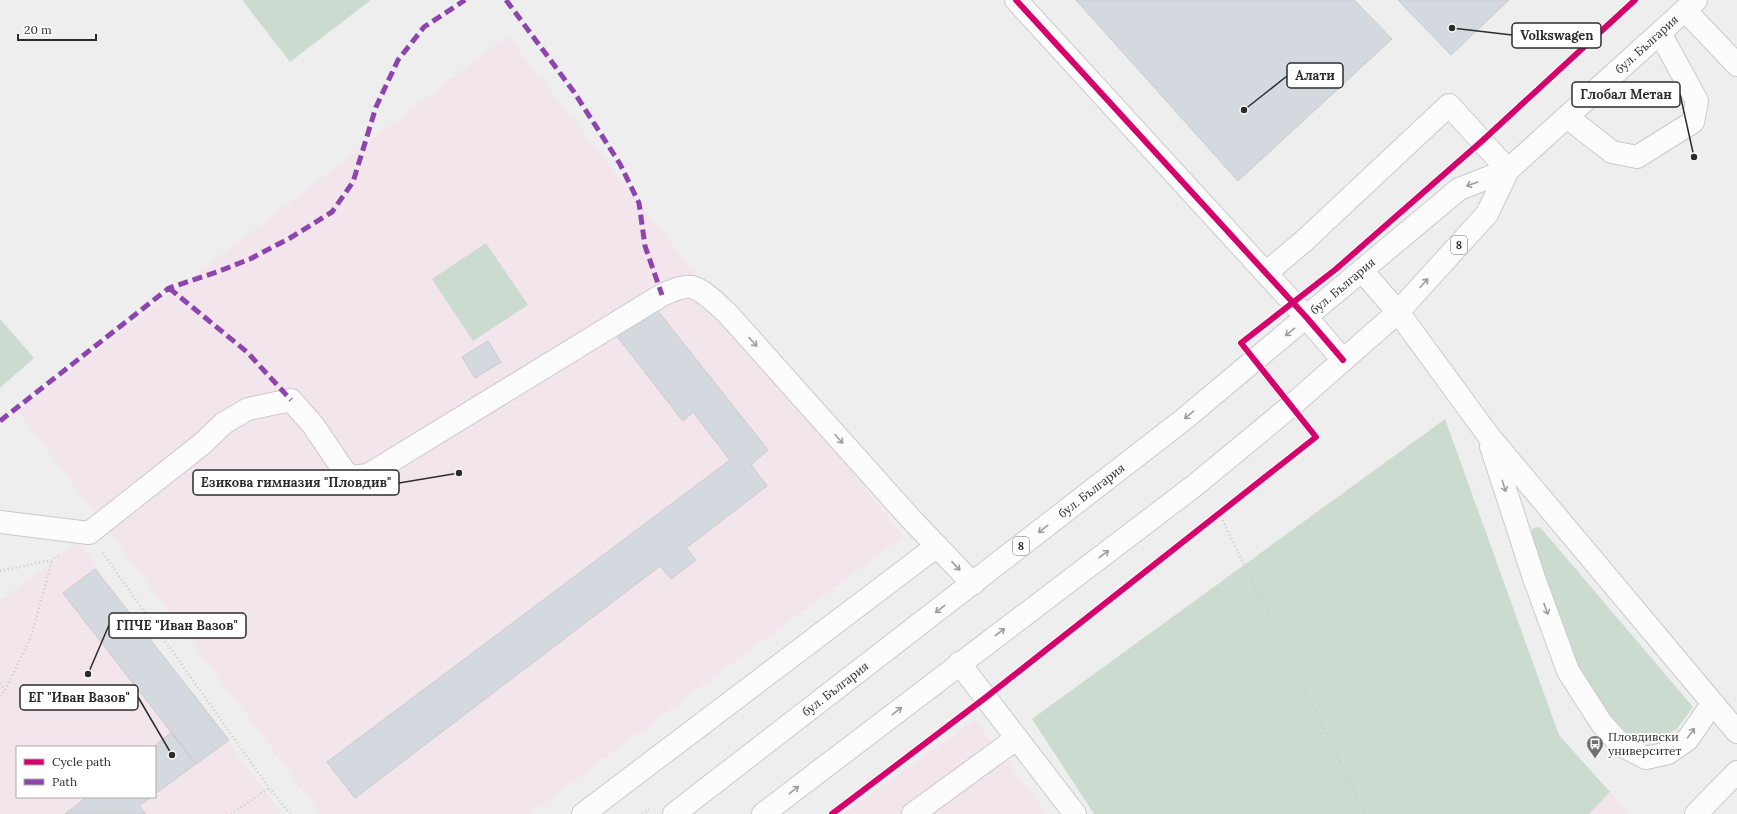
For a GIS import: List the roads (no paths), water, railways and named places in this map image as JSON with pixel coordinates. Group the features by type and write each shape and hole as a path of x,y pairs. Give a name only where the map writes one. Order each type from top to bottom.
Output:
{"main road":[{"path":"1016,0 1307,318 1342,360"},
{"path":"1691,5 1737,65"},
{"name":"бул. България","path":"674,814 1183,420 1307,318 1459,189 1508,170 1691,5"},
{"path":"1567,117 1612,152 1637,157 1693,122 1697,101 1660,33"},
{"path":"1266,273 1305,240 1449,104 1508,170"},
{"name":"бул. България","path":"763,814 1194,486 1292,406 1342,360 1398,312 1487,214 1508,170"},
{"path":"1362,271 1398,312 1488,435 1737,732"},
{"path":"0,522 89,533 202,444 224,423 248,409 291,400 313,425 344,471 352,477 368,476 662,295 676,289 691,287 709,296 727,313 972,584"},
{"path":"1488,435 1534,578 1568,671 1602,724 1622,745 1646,758 1668,753 1687,740 1713,703"},
{"path":"583,814 937,546"},
{"path":"959,664 1075,814"},
{"path":"913,814 1017,738"},
{"path":"1696,814 1737,772"}],"place":[{"name":"Volkswagen","path":"1452,28"},
{"name":"Алати","path":"1244,110"},
{"name":"Глобал Метан","path":"1694,157"},
{"name":"Езикова гимназия \"Пловдив\"","path":"459,473"},
{"name":"ГПЧЕ \"Иван Вазов\"","path":"88,674"},
{"name":"ЕГ \"Иван Вазов\"","path":"172,755"},
{"name":"Пловдивски университет","path":"1595,759"}]}
